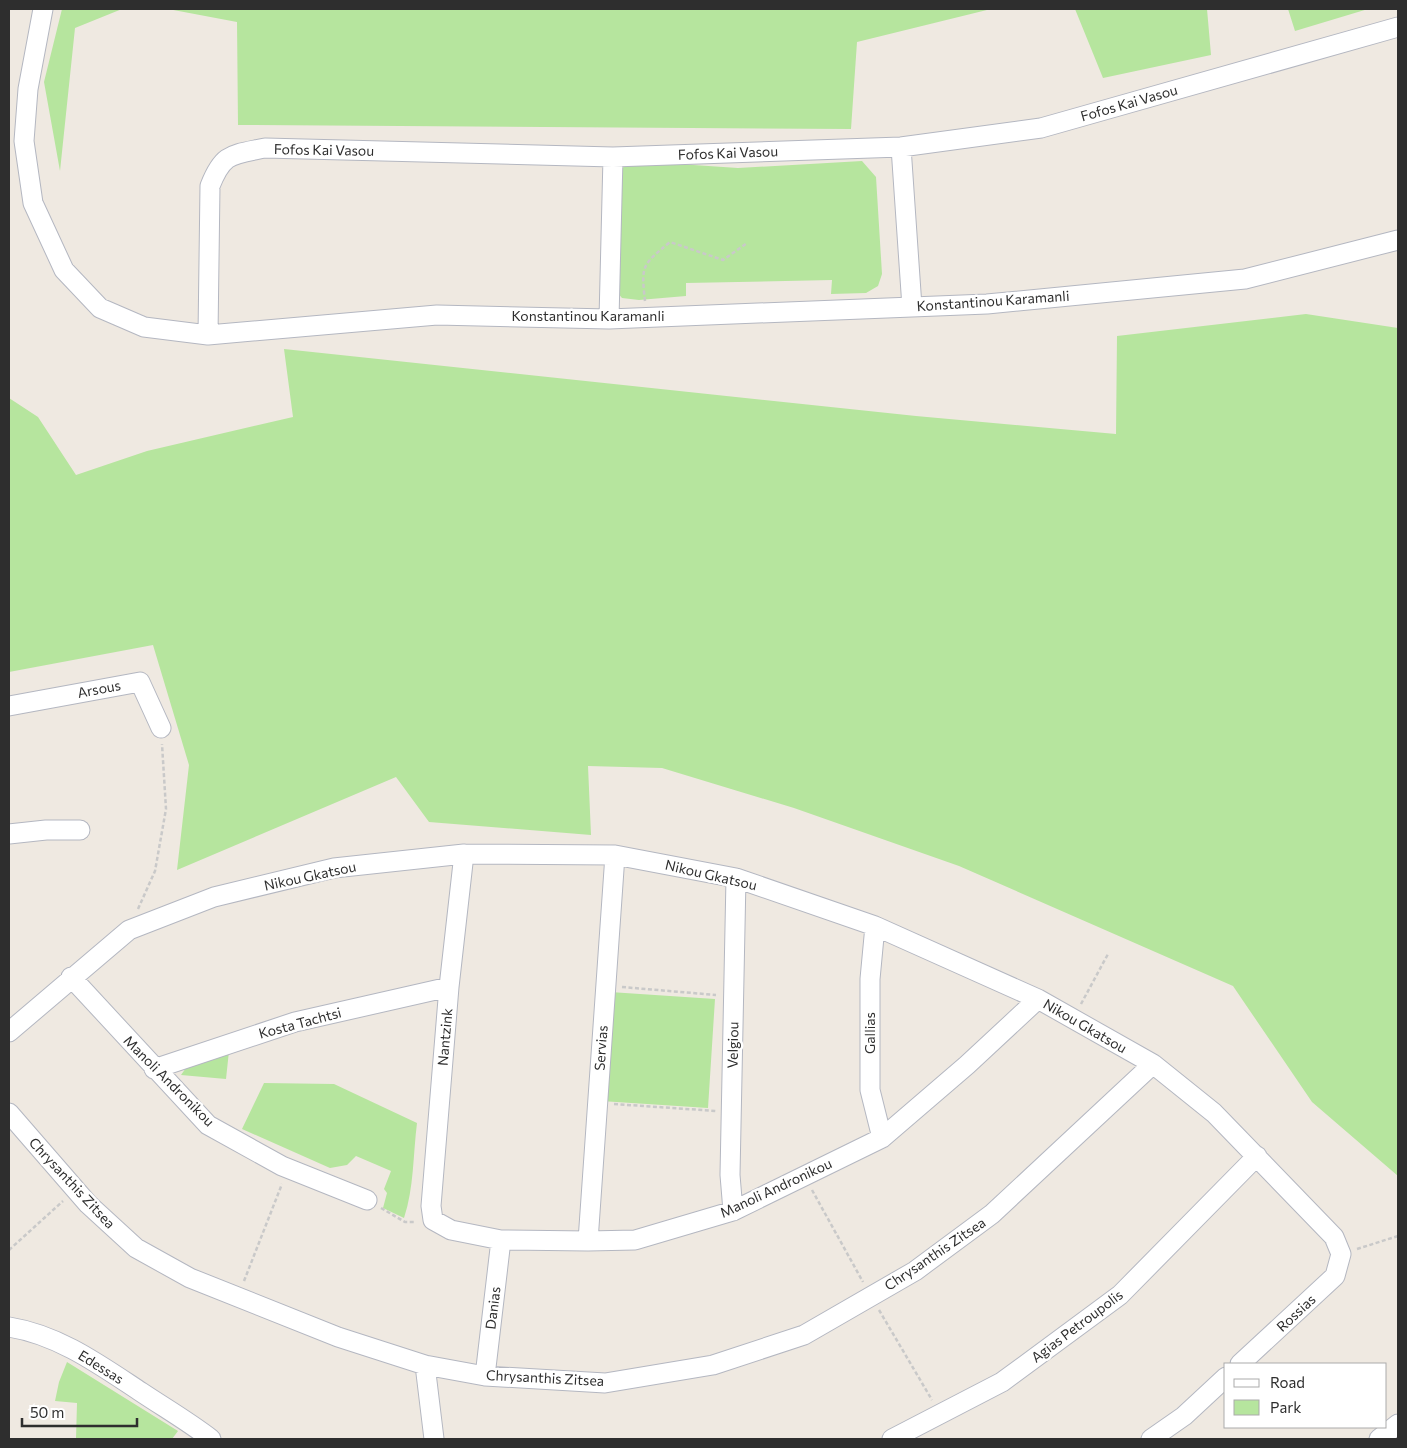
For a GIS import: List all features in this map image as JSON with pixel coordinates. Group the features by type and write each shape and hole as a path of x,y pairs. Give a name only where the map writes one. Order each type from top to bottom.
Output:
{"street":[{"name":"Konstantinou Karamanli","path":"42,9 28,89 24,141 34,202 64,270 100,308 144,327 208,335 437,315 609,319 987,304 1245,279 1398,240"},
{"name":"Fofos Kai Vasou","path":"208,335 210,186 219,165 236,154 265,148 613,157 901,148 1041,128 1398,27"},
{"path":"901,148 912,307"},
{"path":"609,319 613,157"},
{"name":"Arsous","path":"9,706 140,682 161,728"},
{"path":"9,834 46,830 80,830"},
{"name":"Nikou Gkatsou","path":"9,1032 71,977 129,930 214,898 334,868 464,854 615,855 736,878 874,926 1038,999 1073,1018 1154,1064 1214,1113 1334,1237 1341,1254"},
{"name":"Nantzink","path":"433,1220 431,1206 449,987 464,854"},
{"name":"Servias","path":"588,1241 615,855"},
{"name":"Velgiou","path":"733,1211 730,1175 736,878"},
{"name":"Gallias","path":"874,926 870,979 870,1090 882,1138"},
{"name":"Manoli Andronikou","path":"71,977 154,1069 208,1125 288,1168 366,1200"},
{"name":"Kosta Tachtsi","path":"154,1069 295,1022 449,987"},
{"name":"Manoli Andronikou","path":"433,1220 451,1230 501,1240 635,1240 733,1211 882,1138 968,1064 1038,999"},
{"name":"Chrysanthis Zitsea","path":"9,1113 75,1189 136,1248 190,1278 338,1337 425,1365 485,1376 605,1383 713,1365 804,1335 915,1271 992,1214 1154,1064"},
{"name":"Agias Petroupolis","path":"892,1439 1002,1382 1120,1296 1257,1156"},
{"name":"Danias","path":"485,1376 501,1240"},
{"name":"Rossias","path":"1241,1363 1335,1276 1341,1254"},
{"name":"Edessas","path":"9,1327 27,1330 48,1337 84,1355 211,1439"},
{"path":"425,1365 434,1439"},
{"path":"1151,1439 1184,1416 1224,1379"},
{"path":"1379,1439 1398,1424"}],"path":[{"path":"647,317 642,275 647,262 670,242 723,260 747,243"},
{"path":"129,930 155,871 166,809 161,728"},
{"path":"1073,1018 1108,954"},
{"path":"606,986 734,996"},
{"path":"597,1103 731,1112"},
{"path":"238,1297 288,1168"},
{"path":"9,1250 75,1189"},
{"path":"366,1200 405,1222 433,1220"},
{"path":"1341,1254 1398,1236"}],"green space":[{"path":"62,9 122,9 75,28 60,171 44,82"},
{"path":"168,9 991,9 857,42 851,129 238,125 237,22"},
{"path":"1075,9 1207,9 1211,55 1103,78"},
{"path":"1288,9 1368,9 1295,31"},
{"path":"634,161 738,168 862,161 876,177 882,274 878,286 866,293 831,294 832,280 686,283 686,296 639,300 622,298 613,287 617,171"},
{"path":"1306,314 1398,328 1398,1176 1312,1102 1233,986 959,866 794,808 662,768 588,766 591,835 429,822 396,777 177,870 189,765 153,645 9,672 9,398 38,417 76,475 147,451 293,417 284,349 916,416 1116,434 1117,336"},
{"path":"610,992 715,999 708,1108 601,1101"},
{"path":"229,1051 226,1079 181,1075 188,1065"},
{"path":"264,1083 334,1084 417,1123 411,1183 404,1218 383,1208 387,1193 384,1189 391,1171 356,1156 347,1165 330,1168 242,1129"},
{"path":"67,1362 178,1431 172,1439 76,1439 77,1403 55,1401 59,1382"}]}
